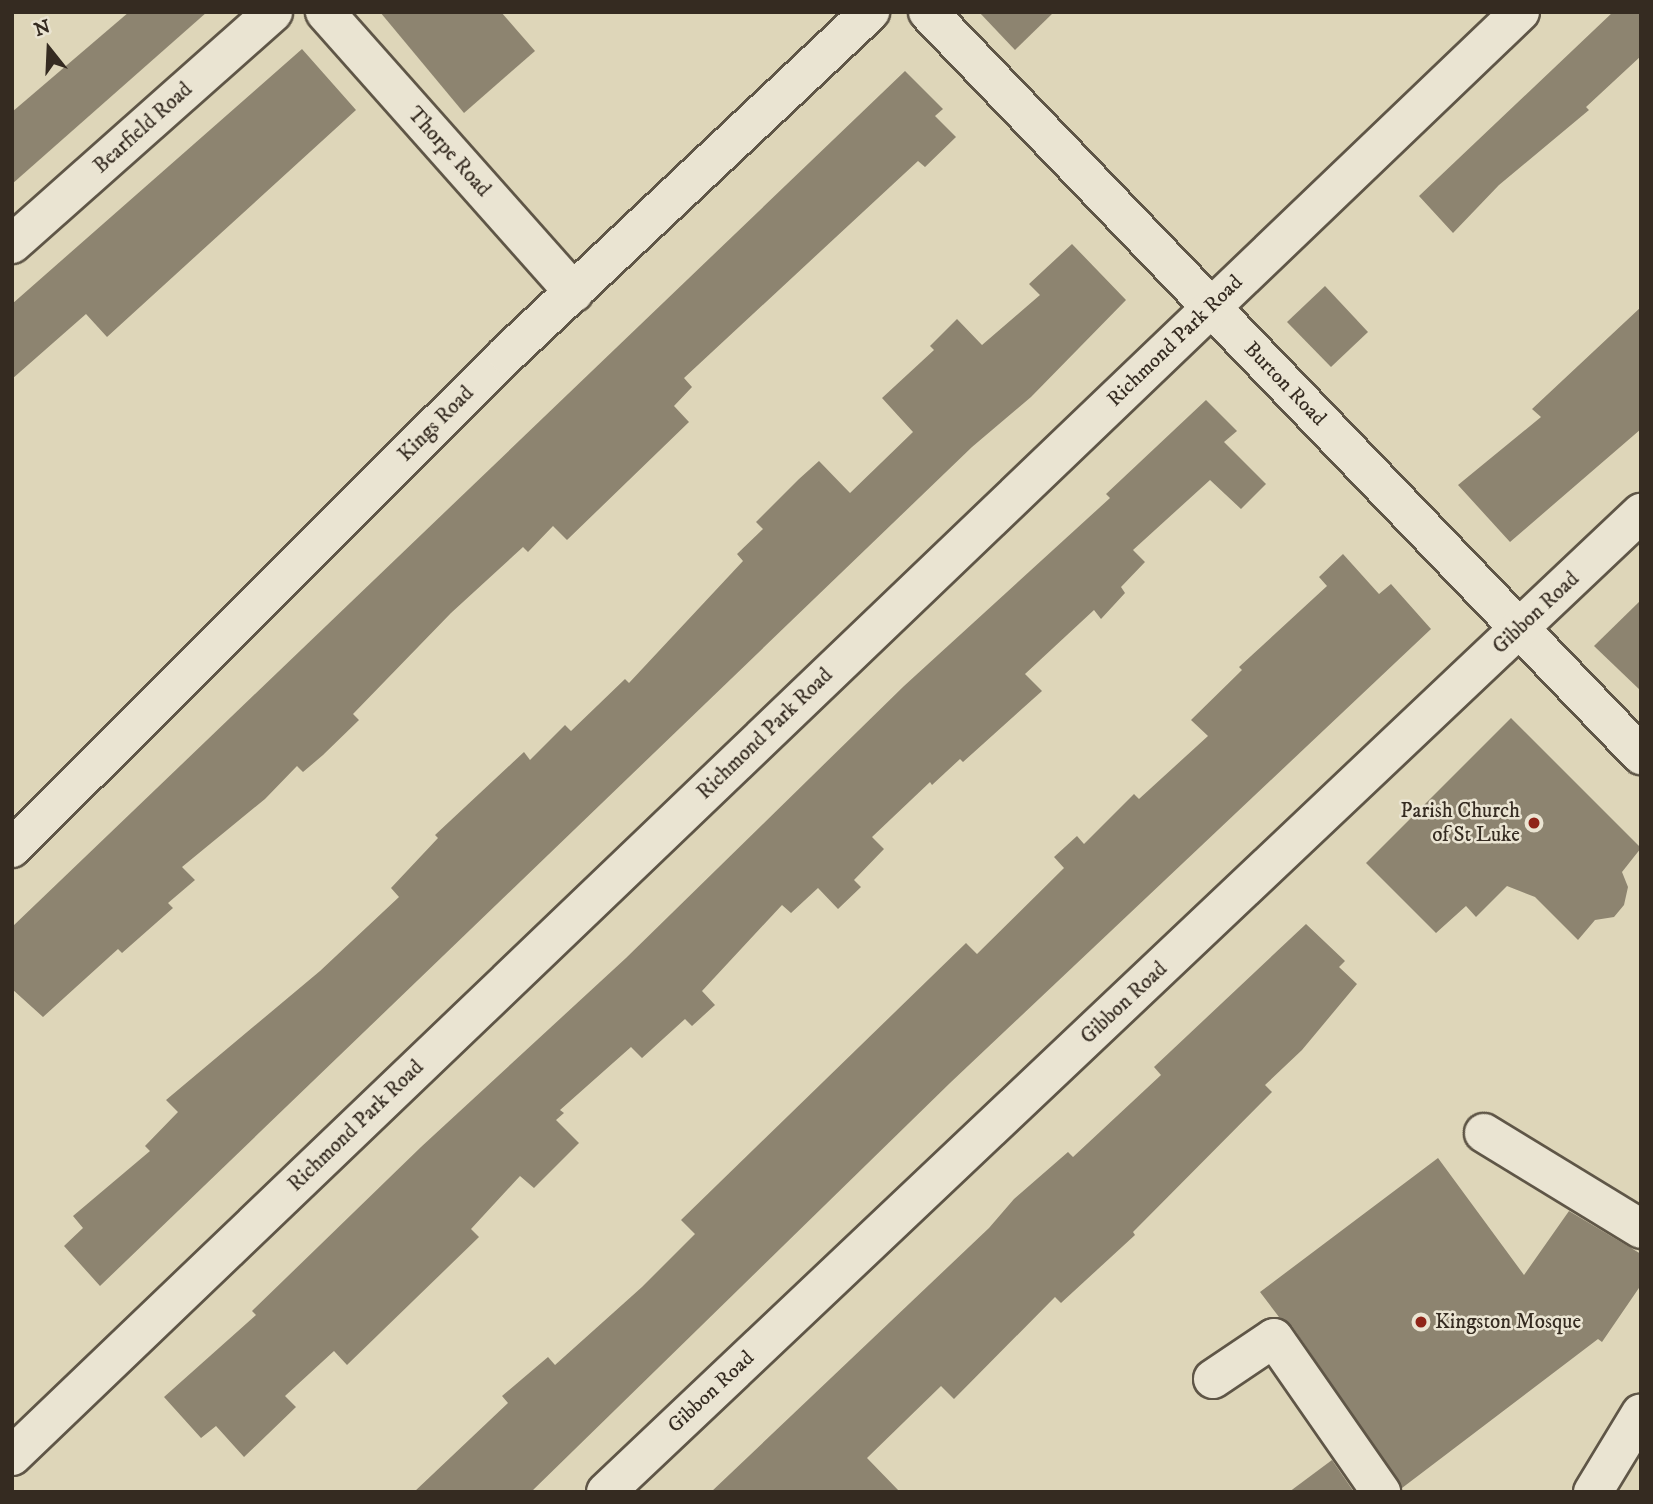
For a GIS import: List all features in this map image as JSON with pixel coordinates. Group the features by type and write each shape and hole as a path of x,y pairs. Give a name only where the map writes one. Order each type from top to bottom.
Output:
{"street":[{"name":"Bearfield Road","path":"12,244 273,12"},
{"name":"Thorpe Road","path":"325,12 574,292"},
{"name":"Kings Road","path":"12,848 574,292 870,12"},
{"name":"Burton Road","path":"928,12 1641,755"},
{"name":"Richmond Park Road","path":"12,1456 1520,12"},
{"name":"Gibbon Road","path":"606,1492 1641,513"},
{"path":"1484,1133 1641,1229"},
{"path":"1213,1379 1274,1338 1381,1492"},
{"path":"1593,1492 1641,1413"}],"building":[{"path":"129,12 207,12 12,184 12,112"},
{"path":"380,12 501,12 535,51 464,113"},
{"path":"979,12 1054,12 1015,50"},
{"path":"1613,12 1641,12 1641,56 1586,107 1589,110 1499,185 1453,233 1419,196"},
{"path":"302,49 356,110 107,337 86,314 12,379 12,304"},
{"path":"905,71 943,109 935,116 956,137 925,167 918,161 684,378 692,387 674,406 689,422 567,540 553,526 528,552 523,547 451,613 353,714 359,720 323,755 303,772 297,766 265,799 182,867 195,880 168,903 173,908 122,953 118,949 43,1017 12,989 12,927"},
{"path":"1072,244 1126,300 1031,397 972,447 100,1286 64,1246 83,1228 73,1216 150,1151 145,1146 178,1112 166,1100 320,971 399,897 391,888 438,838 435,835 524,752 530,760 565,725 571,731 625,679 629,683 743,561 737,554 763,529 756,522 819,461 850,493 913,432 882,398 934,350 930,346 957,319 982,345 1040,295 1029,284"},
{"path":"1325,286 1368,332 1331,367 1287,322"},
{"path":"1641,307 1641,429 1510,542 1458,485 1541,417 1532,409"},
{"path":"1206,400 1237,431 1224,442 1266,484 1241,509 1210,480 1133,550 1145,562 1121,587 1125,593 1101,619 1094,610 1025,674 1042,691 963,762 960,759 932,785 930,782 872,837 884,849 854,880 861,887 838,909 818,888 791,913 782,905 702,991 715,1005 692,1026 685,1019 642,1058 631,1047 560,1110 564,1113 556,1120 579,1143 534,1188 520,1176 471,1229 479,1237 347,1365 334,1351 285,1396 296,1407 244,1457 216,1426 201,1438 164,1397 256,1315 252,1311 421,1147 626,958 904,686 1110,498 1106,494"},
{"path":"1343,554 1379,594 1391,584 1431,629 950,1083 531,1492 414,1492 508,1403 502,1396 548,1357 555,1365 642,1287 695,1234 681,1220 966,943 977,954 1064,868 1054,857 1077,836 1084,844 1134,794 1139,799 1208,736 1191,720 1242,670 1239,667 1327,586 1319,577"},
{"path":"1641,600 1641,691 1594,646"},
{"name":"Parish Church of St Luke","path":"1511,718 1641,848 1622,872 1628,887 1624,905 1614,917 1595,920 1578,940 1535,897 1507,886 1476,917 1466,906 1436,933 1366,863"},
{"path":"1306,924 1345,961 1339,967 1357,984 1302,1050 1265,1085 1272,1092 1133,1232 1135,1235 1061,1303 1055,1297 954,1399 941,1386 867,1458 900,1492 711,1492 989,1228 1014,1199 1068,1152 1073,1157 1161,1075 1154,1067"},
{"name":"Kingston Mosque","path":"1438,1158 1524,1275 1569,1211 1641,1254 1641,1285 1602,1342 1598,1339 1402,1488 1292,1326 1279,1317 1260,1292"},
{"path":"1332,1460 1354,1492 1289,1492"}],"place":[{"name":"Parish Church of St Luke","path":"1534,823"},
{"name":"Kingston Mosque","path":"1421,1322"}]}
